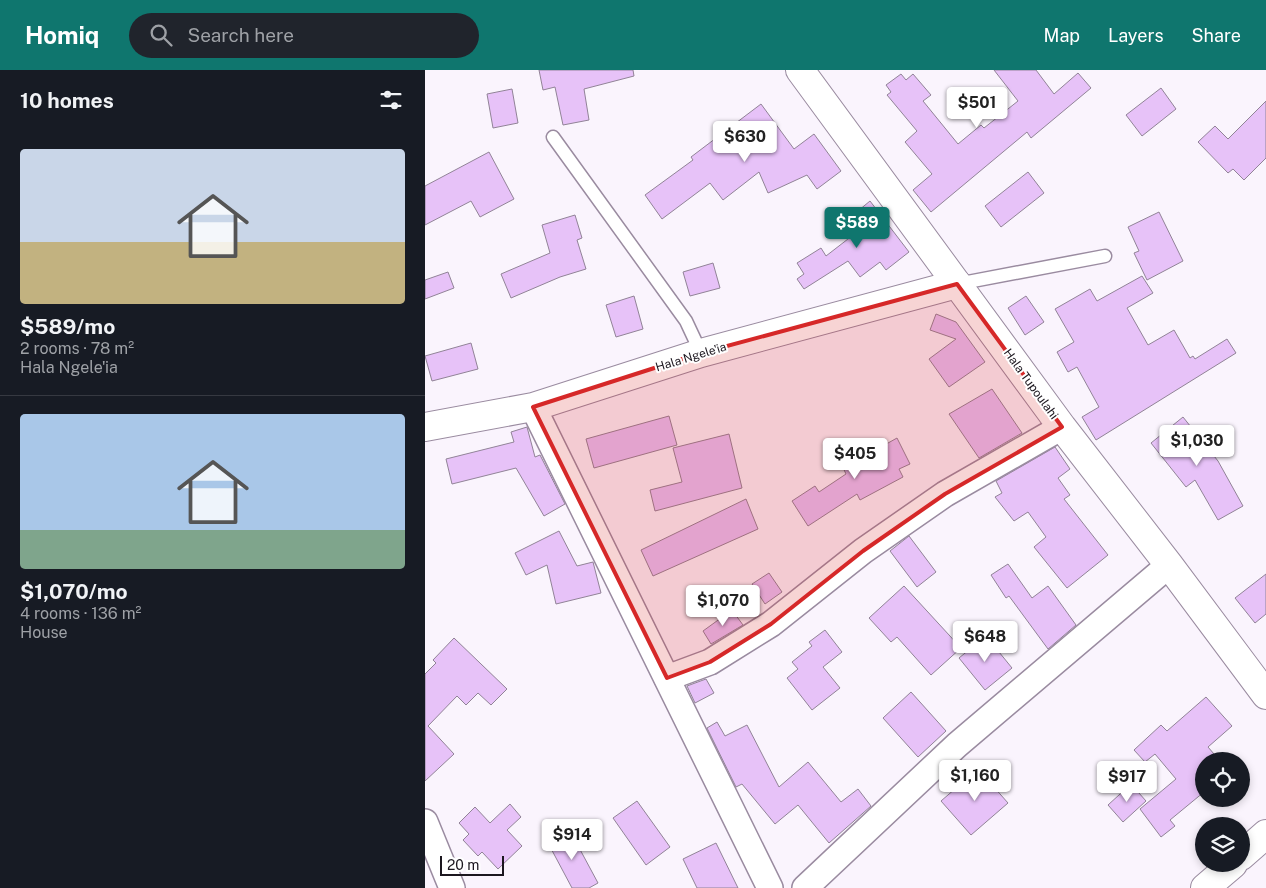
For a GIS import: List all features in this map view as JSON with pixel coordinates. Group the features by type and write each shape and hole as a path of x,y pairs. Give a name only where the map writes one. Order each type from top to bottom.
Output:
{"street":[{"name":"Hala Tupoulahi","path":"802,71 1062,427 1169,564 1266,696"},
{"name":"Hala Ngele'ia","path":"426,426 533,407 701,353 957,284"},
{"path":"533,407 771,888"},
{"path":"667,678 710,662 771,624 863,551 945,494 1062,427"},
{"path":"805,888 957,745 1169,564"},
{"path":"425,822 452,888"},
{"path":"1250,848 1266,834"},
{"path":"1205,888 1224,872"}],"lane":[{"path":"553,136 686,321 701,353"},
{"path":"957,284 1105,256"}],"highlighted area":[{"path":"957,284 1062,427 945,494 863,551 771,624 710,662 667,678 533,407 701,353"}],"building":[{"path":"539,70 633,70 634,76 584,89 589,120 563,125 555,87 543,90"},
{"path":"994,70 1036,70 1054,94 1078,73 1091,88 1031,138 1027,132 931,212 913,190 932,174 905,142 917,131 887,95 891,92 886,85 901,74 906,80 913,74 931,95 923,101 958,144 981,125 984,128 1018,101"},
{"path":"1161,88 1176,109 1142,136 1126,115"},
{"path":"512,89 518,123 493,128 487,94"},
{"path":"1266,101 1266,158 1244,180 1233,169 1228,173 1198,142 1215,126 1228,139"},
{"path":"761,104 794,149 814,134 841,171 817,189 807,175 768,193 759,172 723,200 710,183 662,219 645,195 693,160 691,157"},
{"path":"489,152 514,199 480,217 471,201 425,225 425,186"},
{"path":"1028,172 1044,193 1001,227 985,206"},
{"path":"870,201 909,252 886,270 880,262 860,277 848,261 804,289 797,279 804,274 797,263 821,248 826,256 857,232 847,220"},
{"path":"1159,212 1183,261 1147,280 1134,253 1139,251 1128,227"},
{"path":"575,215 582,238 577,240 586,269 560,277 511,298 501,274 550,253 542,225"},
{"path":"713,263 720,288 690,296 683,272"},
{"path":"448,272 454,288 425,299 425,280"},
{"path":"1142,276 1153,293 1127,308 1148,345 1174,330 1190,358 1193,356 1195,359 1227,339 1236,353 1096,440 1082,417 1099,407 1077,367 1068,372 1057,352 1074,342 1055,309 1090,289 1097,301"},
{"path":"634,296 643,329 616,337 606,305"},
{"path":"1026,296 1044,322 1025,335 1008,308"},
{"path":"936,314 956,322 985,362 949,387 929,359 956,339 930,330"},
{"path":"471,343 478,369 432,381 425,356"},
{"path":"992,389 1022,433 979,458 949,414"},
{"path":"669,416 677,445 594,468 586,439"},
{"path":"1183,417 1218,461 1243,506 1218,520 1195,480 1186,487 1151,443"},
{"path":"527,427 535,457 540,455 565,504 544,516 516,468 452,484 446,459 514,442 511,432"},
{"path":"729,434 742,488 655,511 650,490 682,482 673,448"},
{"path":"897,438 910,464 899,469 903,477 860,500 857,494 808,526 792,501 815,486 819,492 846,474 839,459 868,444 872,452"},
{"path":"1055,447 1070,469 1058,478 1070,495 1064,499 1108,555 1067,588 1034,547 1046,537 1028,512 1014,521 995,497 1002,493 996,481"},
{"path":"746,499 758,529 653,576 641,550"},
{"path":"559,531 577,566 593,562 601,593 556,604 547,565 526,575 515,553"},
{"path":"909,536 936,572 917,587 890,551"},
{"path":"1008,564 1032,598 1048,586 1076,625 1048,649 1009,596 1006,598 991,575"},
{"path":"769,573 782,592 765,604 752,584"},
{"path":"1266,574 1266,614 1255,623 1235,598"},
{"path":"904,586 961,648 931,675 897,637 891,642 869,618"},
{"path":"732,610 743,625 711,644 703,631"},
{"path":"825,630 842,652 823,667 840,688 812,710 787,678 798,669 792,662 812,646 809,642"},
{"path":"986,636 1012,668 985,690 959,658"},
{"path":"454,638 507,689 491,705 478,693 466,705 457,696 428,726 454,754 425,781 425,674 436,663 433,660"},
{"path":"706,679 714,693 695,703 687,686"},
{"path":"911,692 946,731 918,757 883,718"},
{"path":"1206,697 1232,726 1208,747 1212,752 1195,752 1195,799 1170,820 1175,826 1161,837 1140,809 1176,779 1155,754 1145,762 1134,750 1161,725 1167,731"},
{"path":"717,722 725,736 747,725 779,787 808,762 841,802 858,789 871,806 829,843 798,805 775,824 742,784 736,787 707,728"},
{"path":"978,769 1008,803 971,835 941,801"},
{"path":"1131,784 1146,801 1123,822 1108,805"},
{"path":"637,801 670,847 646,865 613,818"},
{"path":"510,804 521,817 507,830 522,846 498,869 482,852 478,856 463,840 469,834 459,823 475,807 490,823"},
{"path":"569,829 598,883 589,888 572,888 547,841"},
{"path":"716,843 738,888 697,888 683,859"}]}
